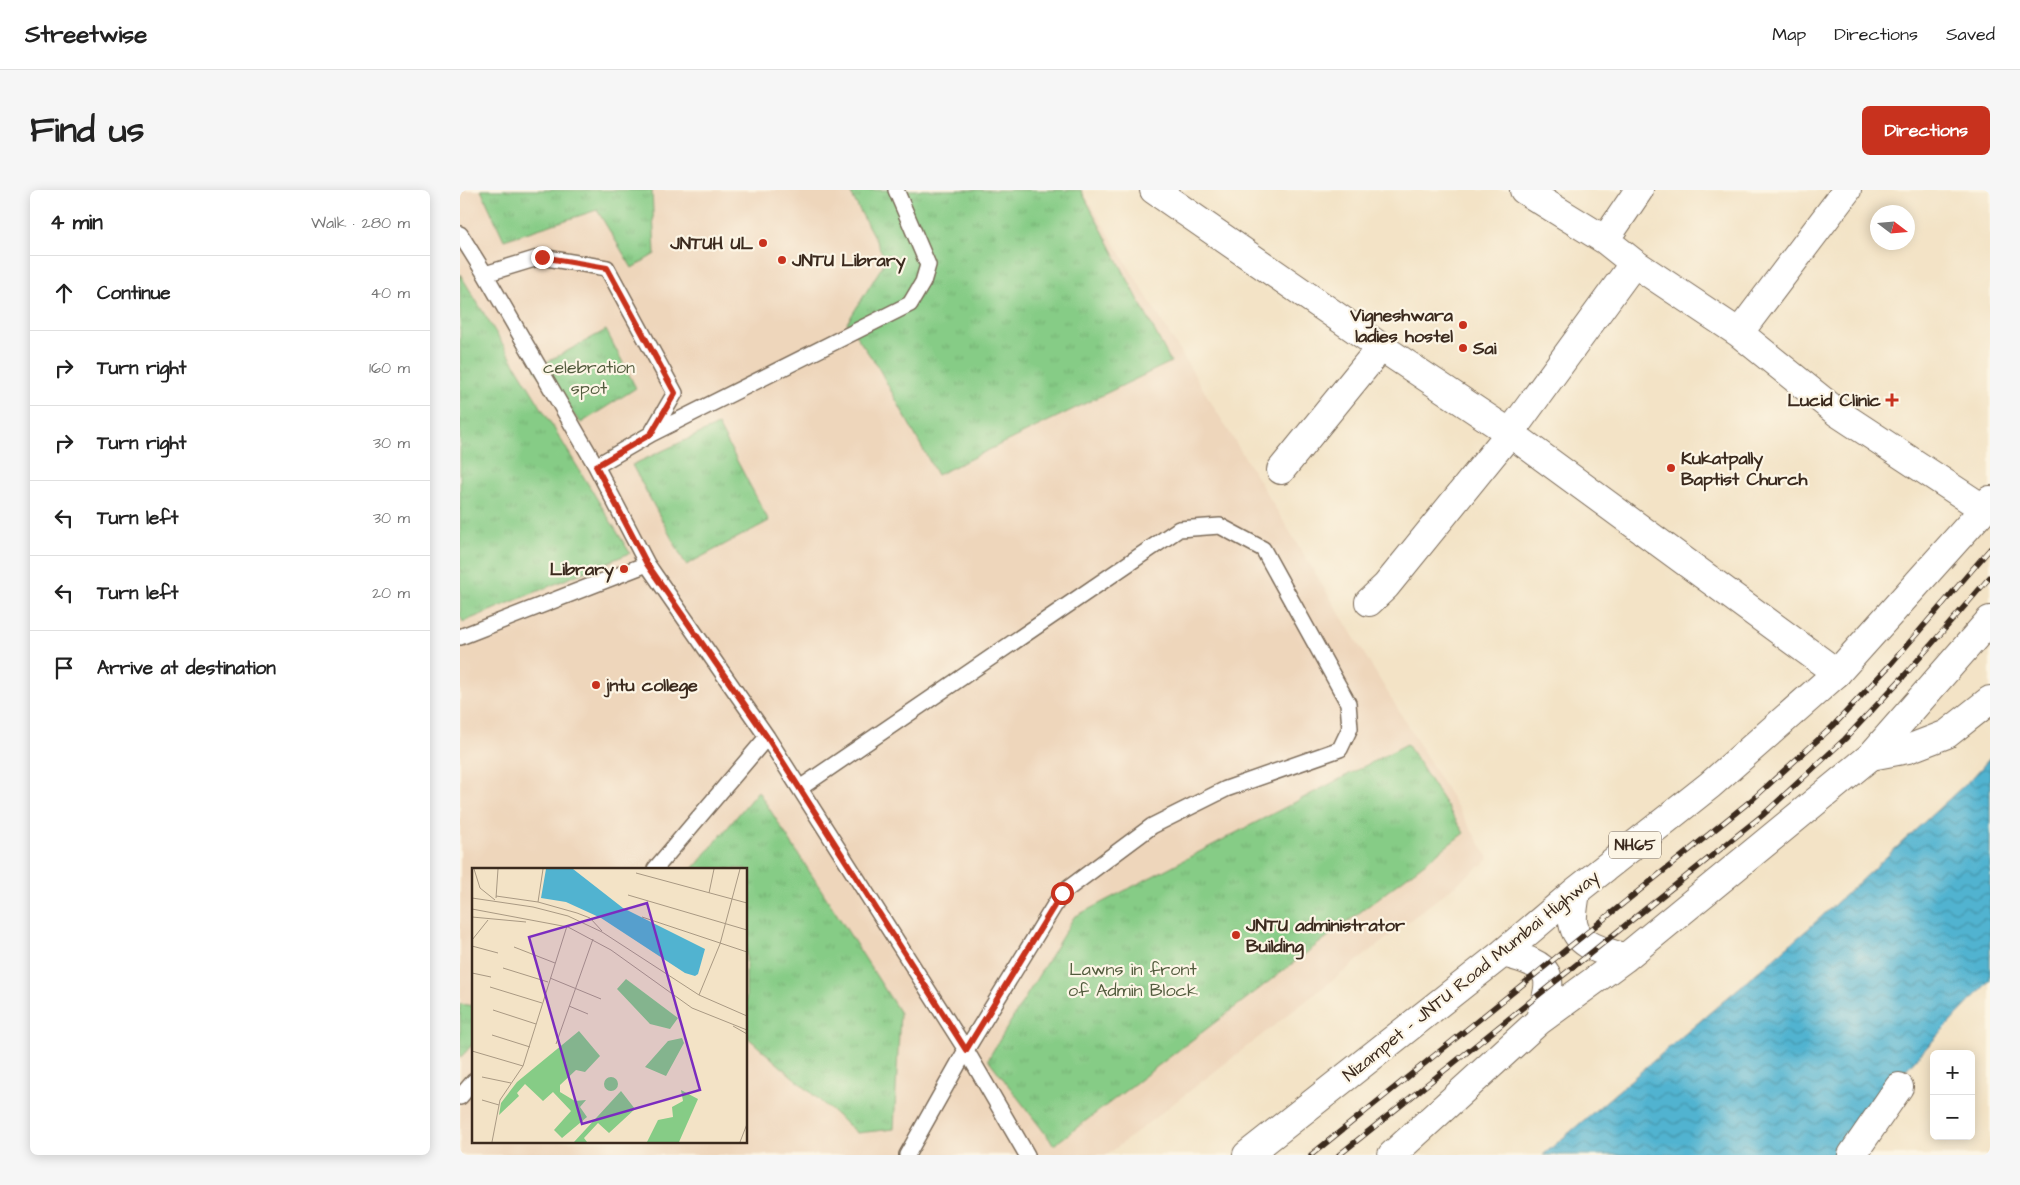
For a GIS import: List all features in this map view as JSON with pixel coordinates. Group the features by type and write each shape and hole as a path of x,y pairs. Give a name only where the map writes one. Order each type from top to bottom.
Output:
{"main road":[{"path":"1154,190 1381,347 1510,433 1836,673"},
{"path":"1524,190 1605,240 1634,263 1739,333 1838,413 1988,501"},
{"path":"1605,240 1639,190"},
{"path":"1739,333 1848,190"},
{"path":"1368,602 1386,586 1510,433 1634,263"},
{"path":"1282,470 1381,347"},
{"name":"Nizampet - JNTU Road Mumbai Highway","path":"1247,1155 1504,953 1576,891 1710,785 1836,673 1988,501"},
{"path":"1392,1155 1539,1020 1625,958 1871,756 1990,620"},
{"path":"1871,756 1908,749 1946,734 1990,700"},
{"path":"1576,891 1573,921 1576,935 1588,945 1625,958"},
{"path":"1504,953 1528,960 1540,966 1548,978 1548,994 1539,1020"},
{"path":"1852,1155 1900,1087"}],"lane":[{"path":"596,466 651,434 910,304 923,282 928,265 896,190"},
{"path":"460,234 596,466 647,564 767,737 800,788 966,1050 1027,1155"},
{"path":"485,274 542,257 607,268 675,393 651,434"},
{"path":"800,788 1179,529 1220,526 1262,549 1348,703 1350,728 1340,749 1226,789 1152,826 1062,893 966,1050 907,1155"},
{"path":"460,637 647,564"},
{"path":"656,868 767,737"},
{"path":"460,1097 472,1083"}],"shaded area":[{"path":"460,190 1082,190 1489,859 1107,1155 460,1155"}],"green space":[{"path":"481,190 652,190 655,254 632,268 597,210 504,240"},
{"path":"849,190 1081,190 1171,362 937,475 878,367 847,323 886,260"},
{"path":"460,274 630,553 463,622 460,616"},
{"name":"celebration spot","path":"606,330 636,388 581,423 534,369"},
{"path":"718,425 769,521 686,565 632,465"},
{"name":"Lawns in front of Admin Block","path":"1407,744 1464,833 1054,1145 988,1059 1074,917"},
{"path":"758,791 900,1013 894,1129 857,1133 748,1038 748,868 694,868"},
{"path":"460,1004 472,1006 472,1045 460,1058"}],"water":[{"path":"1990,758 1990,980 1868,1110 1834,1155 1543,1155 1808,929 1974,776"}],"railway":[{"path":"1311,1155 1754,798 1833,726 1889,666 1990,549"},
{"path":"1339,1155 1764,814 1845,739 1903,677 1990,577"}],"place":[{"name":"JNTUH UL","path":"763,243"},
{"name":"JNTU Library","path":"782,260"},
{"name":"Vigneshwara ladies hostel","path":"1463,325"},
{"name":"Sai","path":"1463,348"},
{"name":"Lucid Clinic","path":"1892,400"},
{"name":"Kukatpally Baptist Church","path":"1671,468"},
{"name":"Library","path":"624,569"},
{"name":"jntu college","path":"596,685"},
{"name":"JNTU administrator Building","path":"1236,935"}],"route":[{"path":"542,257 607,268 675,393 651,434 596,466 647,564 767,737 966,1050 1062,893"}]}
